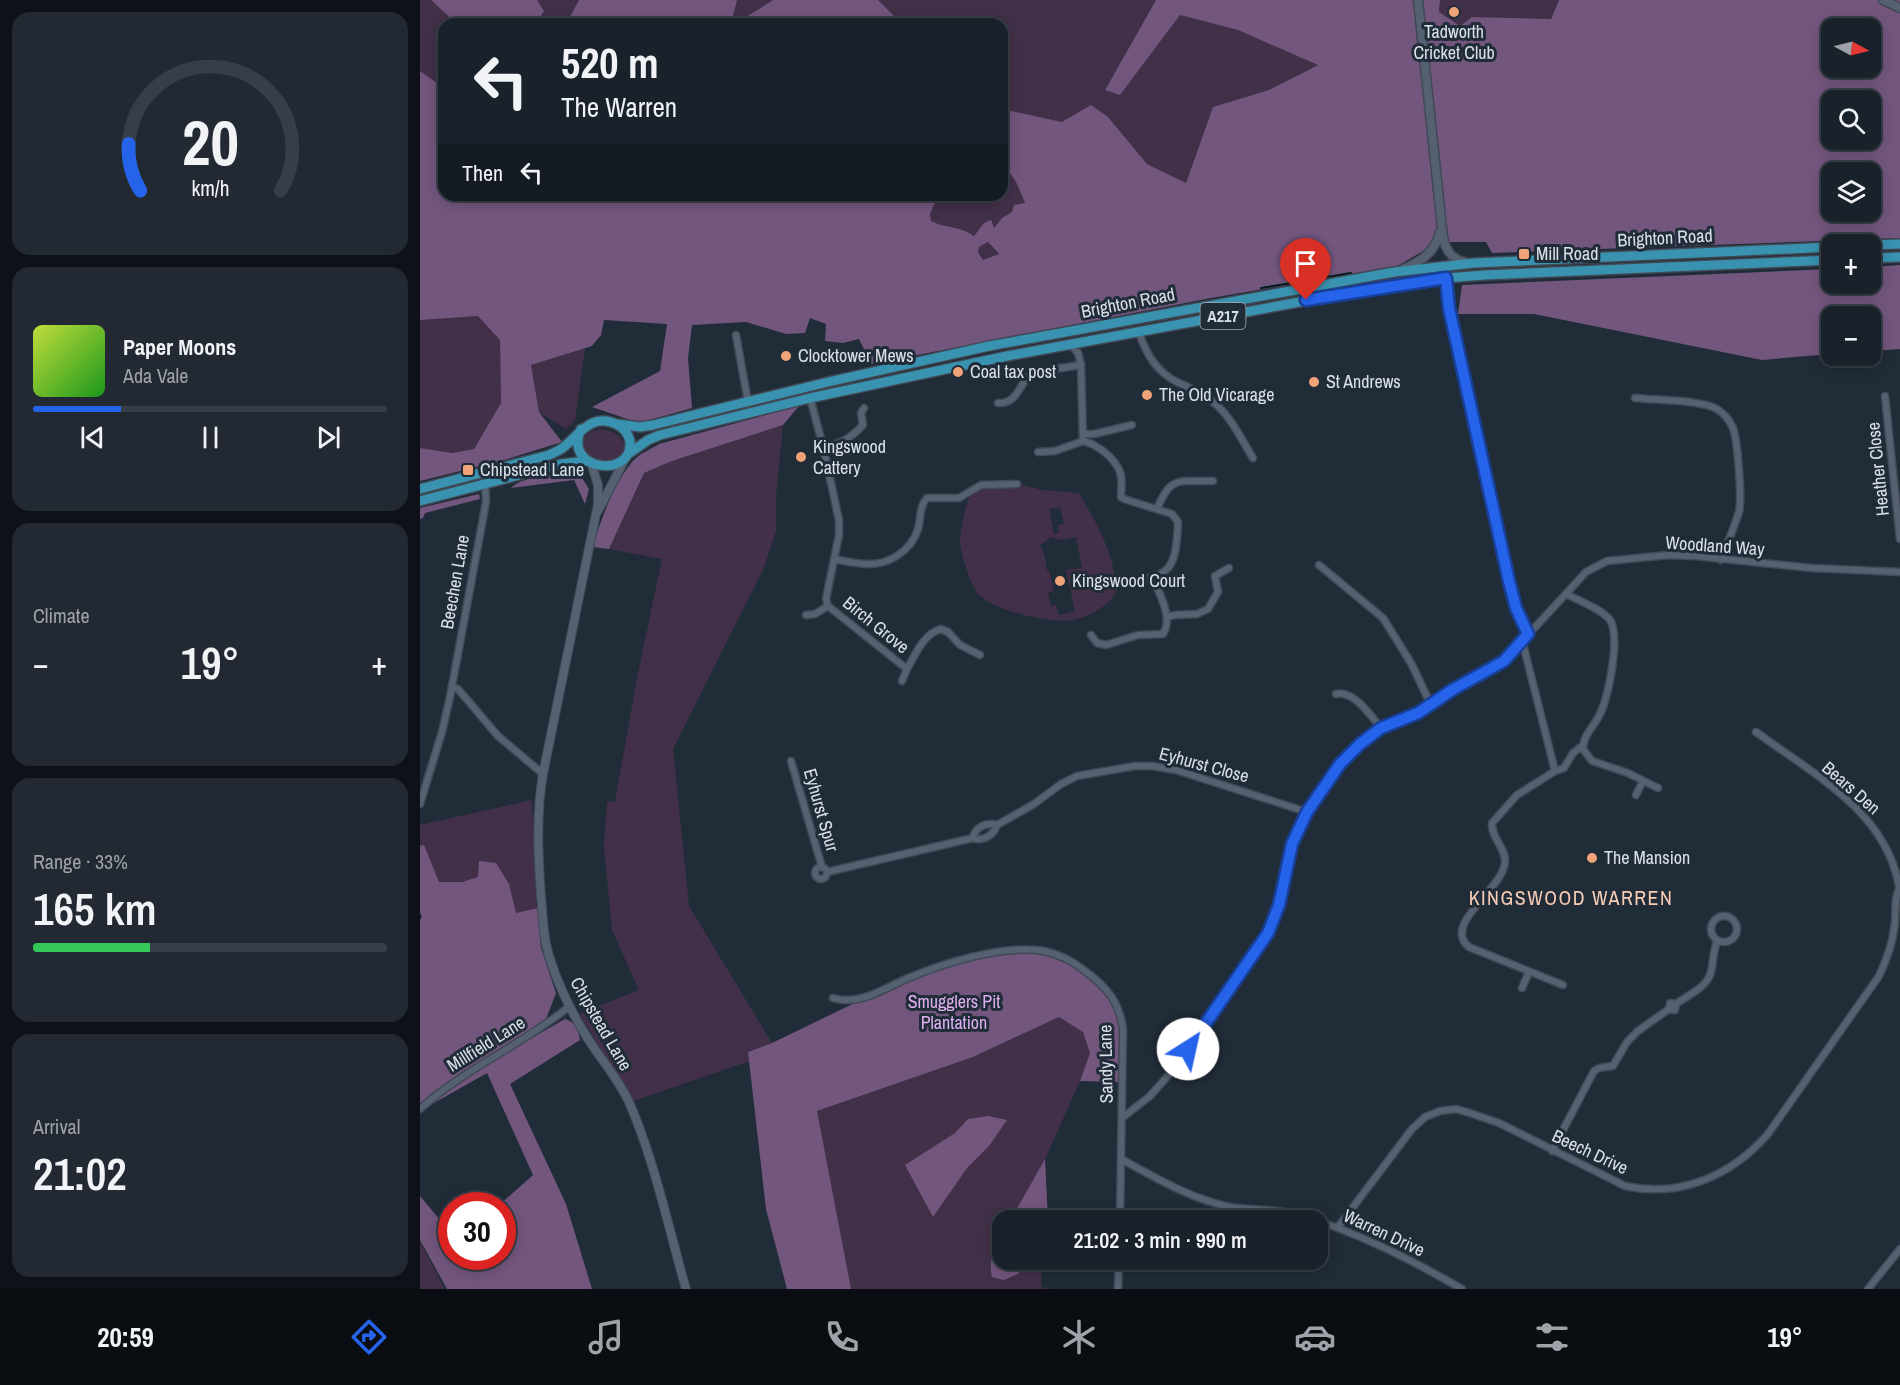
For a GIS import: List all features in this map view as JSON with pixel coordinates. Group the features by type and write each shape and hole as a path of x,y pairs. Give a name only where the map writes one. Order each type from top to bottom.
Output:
{"highway":[{"path":"1881,245 1900,244"},
{"name":"Brighton Road","path":"617,424 640,427 653,425 828,382 989,346 1394,272 1471,263 1821,247"},
{"path":"1881,258 1900,257"},
{"name":"Brighton Road","path":"626,456 648,440 660,435 810,398 1070,344 1366,290 1446,278 1821,261"},
{"name":"A217","path":"420,489 549,455 564,447 581,429 596,421 609,421 617,424"},
{"path":"617,424 629,437 626,456"},
{"path":"581,429 578,447 589,462"},
{"name":"A217","path":"420,501 561,464 589,462 610,465 626,456"}],"main road":[{"path":"1418,0 1445,244 1451,256 1456,260 1471,263"},
{"path":"1884,0 1900,8"},
{"path":"1394,272 1419,261 1433,250 1438,241 1441,222"}],"street":[{"path":"1446,278 1449,308 1509,581 1516,608 1528,634"},
{"path":"1139,332 1144,347 1158,367 1172,379 1204,394 1216,404 1227,416 1253,458"},
{"path":"736,335 748,402"},
{"path":"1070,344 1077,353 1081,365 1083,437"},
{"path":"998,403 1013,399 1028,376 1034,372 1081,365"},
{"name":"Heather Close","path":"1885,396 1900,539"},
{"name":"Birch Grove","path":"810,398 839,520 826,599 828,606 907,669 921,645 934,631 941,629 948,632 960,645 980,655"},
{"path":"1635,398 1715,408 1726,416 1733,427 1740,501 1739,511 1721,560"},
{"path":"823,446 830,446 853,436 863,426 861,413 864,408"},
{"path":"1038,452 1055,452 1083,437 1132,425"},
{"path":"1083,437 1101,449 1117,468 1122,483 1121,497 1175,516 1178,526 1173,561 1164,573 1153,578 1116,584"},
{"name":"Chipstead Lane","path":"595,519 626,456"},
{"name":"Chipstead Lane","path":"589,462 598,489 595,519 543,774 537,815 545,940 549,958 570,1006 583,1031 627,1097 641,1130 650,1154 686,1289"},
{"path":"1157,509 1164,491 1173,483 1213,481"},
{"name":"Beechen Lane","path":"420,804 442,732 452,687 486,502 484,483"},
{"path":"834,559 868,564 890,560 904,551 914,539 923,502 927,498 959,498 981,485 1017,484"},
{"name":"Woodland Way","path":"1122,1118 1150,1096 1175,1068 1268,933 1279,905 1292,844 1307,812 1340,764 1365,739 1381,728 1406,719 1504,661 1586,572 1607,561 1669,555 1812,568 1900,572"},
{"path":"1319,565 1383,618 1411,663 1431,705"},
{"path":"1167,617 1197,614 1208,609 1218,592 1215,576 1228,568"},
{"path":"1091,635 1096,643 1106,645 1138,635 1160,636 1165,632 1167,617 1153,578"},
{"path":"1563,985 1469,947 1461,935 1461,927 1497,882 1505,863 1504,854 1491,829 1492,824 1517,795 1555,771 1564,768 1573,753 1582,746 1587,733 1600,714 1612,666 1615,640 1609,619 1566,594"},
{"path":"806,615 815,614 828,606"},
{"path":"1522,640 1555,771"},
{"path":"902,681 907,669"},
{"path":"452,687 458,689 498,736 543,774"},
{"path":"1336,694 1342,693 1352,698 1381,728"},
{"name":"Bears Den","path":"1756,732 1836,790 1873,826 1884,841 1892,859 1899,887"},
{"path":"1582,746 1587,757 1592,761 1628,773 1658,788"},
{"name":"Eyhurst Spur","path":"791,761 824,870"},
{"name":"Eyhurst Close","path":"824,870 973,838 985,838 994,831 997,825 1034,804 1068,779 1135,766 1176,770 1307,812"},
{"path":"1636,795 1643,781"},
{"name":"Eyhurst Close","path":"973,838 979,827 997,825"},
{"name":"Beech Drive","path":"1338,1227 1412,1130 1425,1117 1440,1111 1456,1109 1486,1117 1624,1186 1638,1189 1681,1188 1712,1178 1734,1165 1768,1134 1879,976 1888,954 1894,928 1895,903 1899,887"},
{"path":"1726,916 1735,920 1738,929 1735,938 1727,943 1717,942 1711,934 1711,925 1717,917 1726,916"},
{"path":"1552,1151 1594,1071 1613,1066 1638,1031 1669,1009 1675,1010 1676,1004 1707,982 1711,974 1713,952 1717,942"},
{"name":"Sandy Lane","path":"833,999 853,1001 863,999 909,978 955,961 1015,950 1051,953 1079,966 1101,982 1115,1000 1123,1030 1120,1210"},
{"path":"1522,988 1528,972"},
{"name":"Millfield Lane","path":"420,1109 443,1088 552,1021 570,1006"},
{"name":"Warren Drive","path":"1121,1160 1210,1202 1233,1208 1276,1210 1338,1227 1380,1245 1462,1289"},
{"path":"1868,1289 1900,1249"},
{"path":"1118,1289 1119,1270"}],"shaded area":[{"path":"420,0 431,0 450,18 438,18 438,85 420,73"},
{"path":"537,0 579,0 569,18 540,18 544,11"},
{"path":"737,0 773,0 744,18 732,18"},
{"path":"878,0 1156,0 1105,89 1120,95 1180,15 1238,30 1319,64 1269,90 1213,107 1186,183 1147,164 1108,117 1062,122 1008,110 1008,18 896,18"},
{"path":"1440,0 1559,0 1551,19 1472,17 1460,26 1439,12"},
{"path":"1008,171 1025,203 1002,218 994,229 984,223 974,236 963,230 931,221 930,214 935,201 1008,201"},
{"path":"988,242 999,255 983,260 978,252 979,247"},
{"path":"478,315 500,339 501,403 474,449 452,453 420,448 420,320"},
{"path":"585,348 575,420 566,429 539,412 531,365"},
{"path":"783,425 776,496 776,531 763,570 673,749 689,906 772,1043 748,1052 750,1061 633,1101 579,1014 639,990 612,930 604,846 607,802 615,802 636,683 662,559 609,549 644,473 672,461"},
{"path":"601,429 619,436 625,447 621,457 603,462 588,457 584,452 582,446 586,436 592,431"},
{"path":"1017,484 1043,490 1079,493 1101,533 1109,553 1116,583 1115,594 1097,611 1073,620 1037,618 996,606 975,590 960,543 967,503 975,488 981,485","holes":["1060,507 1064,524 1058,525 1059,533 1054,534 1049,509","1052,537 1060,540 1076,537 1082,568 1066,570 1075,611 1059,615 1056,605 1051,606 1048,592 1054,591 1040,545"]},
{"path":"532,800 537,919 420,899 420,825"},
{"path":"1059,1017 1083,1031 1090,1053 1045,1159 1047,1210 992,1210 992,1270 1041,1270 1041,1287 1051,1289 847,1289 817,1111 973,1057"},
{"path":"420,1242 445,1289 420,1289"}],"green space":[{"path":"431,0 537,0 544,11 540,18 450,18"},
{"path":"579,0 737,0 732,18 569,18"},
{"path":"773,0 878,0 896,18 744,18"},
{"path":"1156,0 1440,0 1439,12 1460,26 1472,17 1551,19 1559,0 1900,0 1900,238 1881,239 1881,234 1821,234 1821,241 1492,253 1486,242 1448,242 1440,232 1425,250 1397,266 1211,298 871,364 859,339 843,343 825,341 826,324 810,318 805,333 786,334 746,322 692,325 688,358 692,408 639,423 592,407 660,371 667,324 604,320 601,335 592,346 531,365 539,412 562,442 504,460 420,481 420,448 452,453 474,449 501,403 500,340 478,316 420,320 420,71 438,84 438,201 935,201 930,214 931,221 963,230 974,236 984,223 991,220 994,228 1002,218 1012,212 1014,205 1025,203 1008,171 1008,110 1062,122 1091,105 1108,117 1147,164 1186,183 1213,107 1269,90 1318,65 1238,30 1180,15 1120,95 1105,90","holes":["988,242 999,254 983,260 978,252 979,247"]},
{"path":"1900,265 1900,349 1881,350 1881,306 1821,306 1821,355 1762,360 1534,314 1458,314 1462,285 1821,269 1821,294 1881,294 1881,266"},
{"path":"799,406 783,425 672,461 644,473 609,549 593,547 613,492 625,471 642,454 659,444"},
{"path":"577,470 589,489 585,504 574,480 511,488 530,478"},
{"path":"479,494 480,499 425,513 420,519 420,508"},
{"path":"424,845 439,882 462,882 478,877 479,861 496,863 509,884 516,913 538,908 541,948 556,993 546,1019 525,1042 565,1019 576,1026 580,1040 510,1084 566,1204 592,1289 447,1289 420,1240 420,1196 438,1217 438,1270 516,1270 516,1192 514,1192 533,1175 487,1073 420,1111 420,920 422,917 420,912 420,846"},
{"name":"Smugglers Pit Plantation","path":"1015,950 1051,953 1101,982 1120,1012 1121,1082 1080,1081 1090,1053 1083,1032 1059,1017 973,1057 817,1111 851,1289 787,1289 766,1209 748,1052 772,1043 863,999 955,961"},
{"path":"988,1116 1007,1120 989,1146 967,1168 933,1217 905,1165 955,1133 968,1119"},
{"path":"1045,1159 1047,1210 1016,1210"},
{"path":"992,1256 992,1270 1021,1270 1018,1274 1004,1280 992,1277 991,1266"}],"waterway":[{"path":"1261,288 1351,273"}],"place":[{"name":"Tadworth Cricket Club","path":"1454,12"},
{"name":"Mill Road","path":"1524,254"},
{"name":"Clocktower Mews","path":"786,356"},
{"name":"Coal tax post","path":"958,372"},
{"name":"St Andrews","path":"1314,382"},
{"name":"The Old Vicarage","path":"1147,395"},
{"name":"Kingswood Cattery","path":"801,457"},
{"name":"Chipstead Lane","path":"468,470"},
{"name":"Kingswood Court","path":"1060,581"},
{"name":"The Mansion","path":"1592,858"}],"district":[{"name":"KINGSWOOD WARREN","path":"1571,898"}],"route":[{"path":"1188,1049 1268,933 1279,905 1292,844 1307,812 1340,764 1370,735 1381,728 1418,713 1442,699 1452,690 1504,661 1528,634 1516,608 1509,581 1449,308 1446,278 1306,300"}]}
